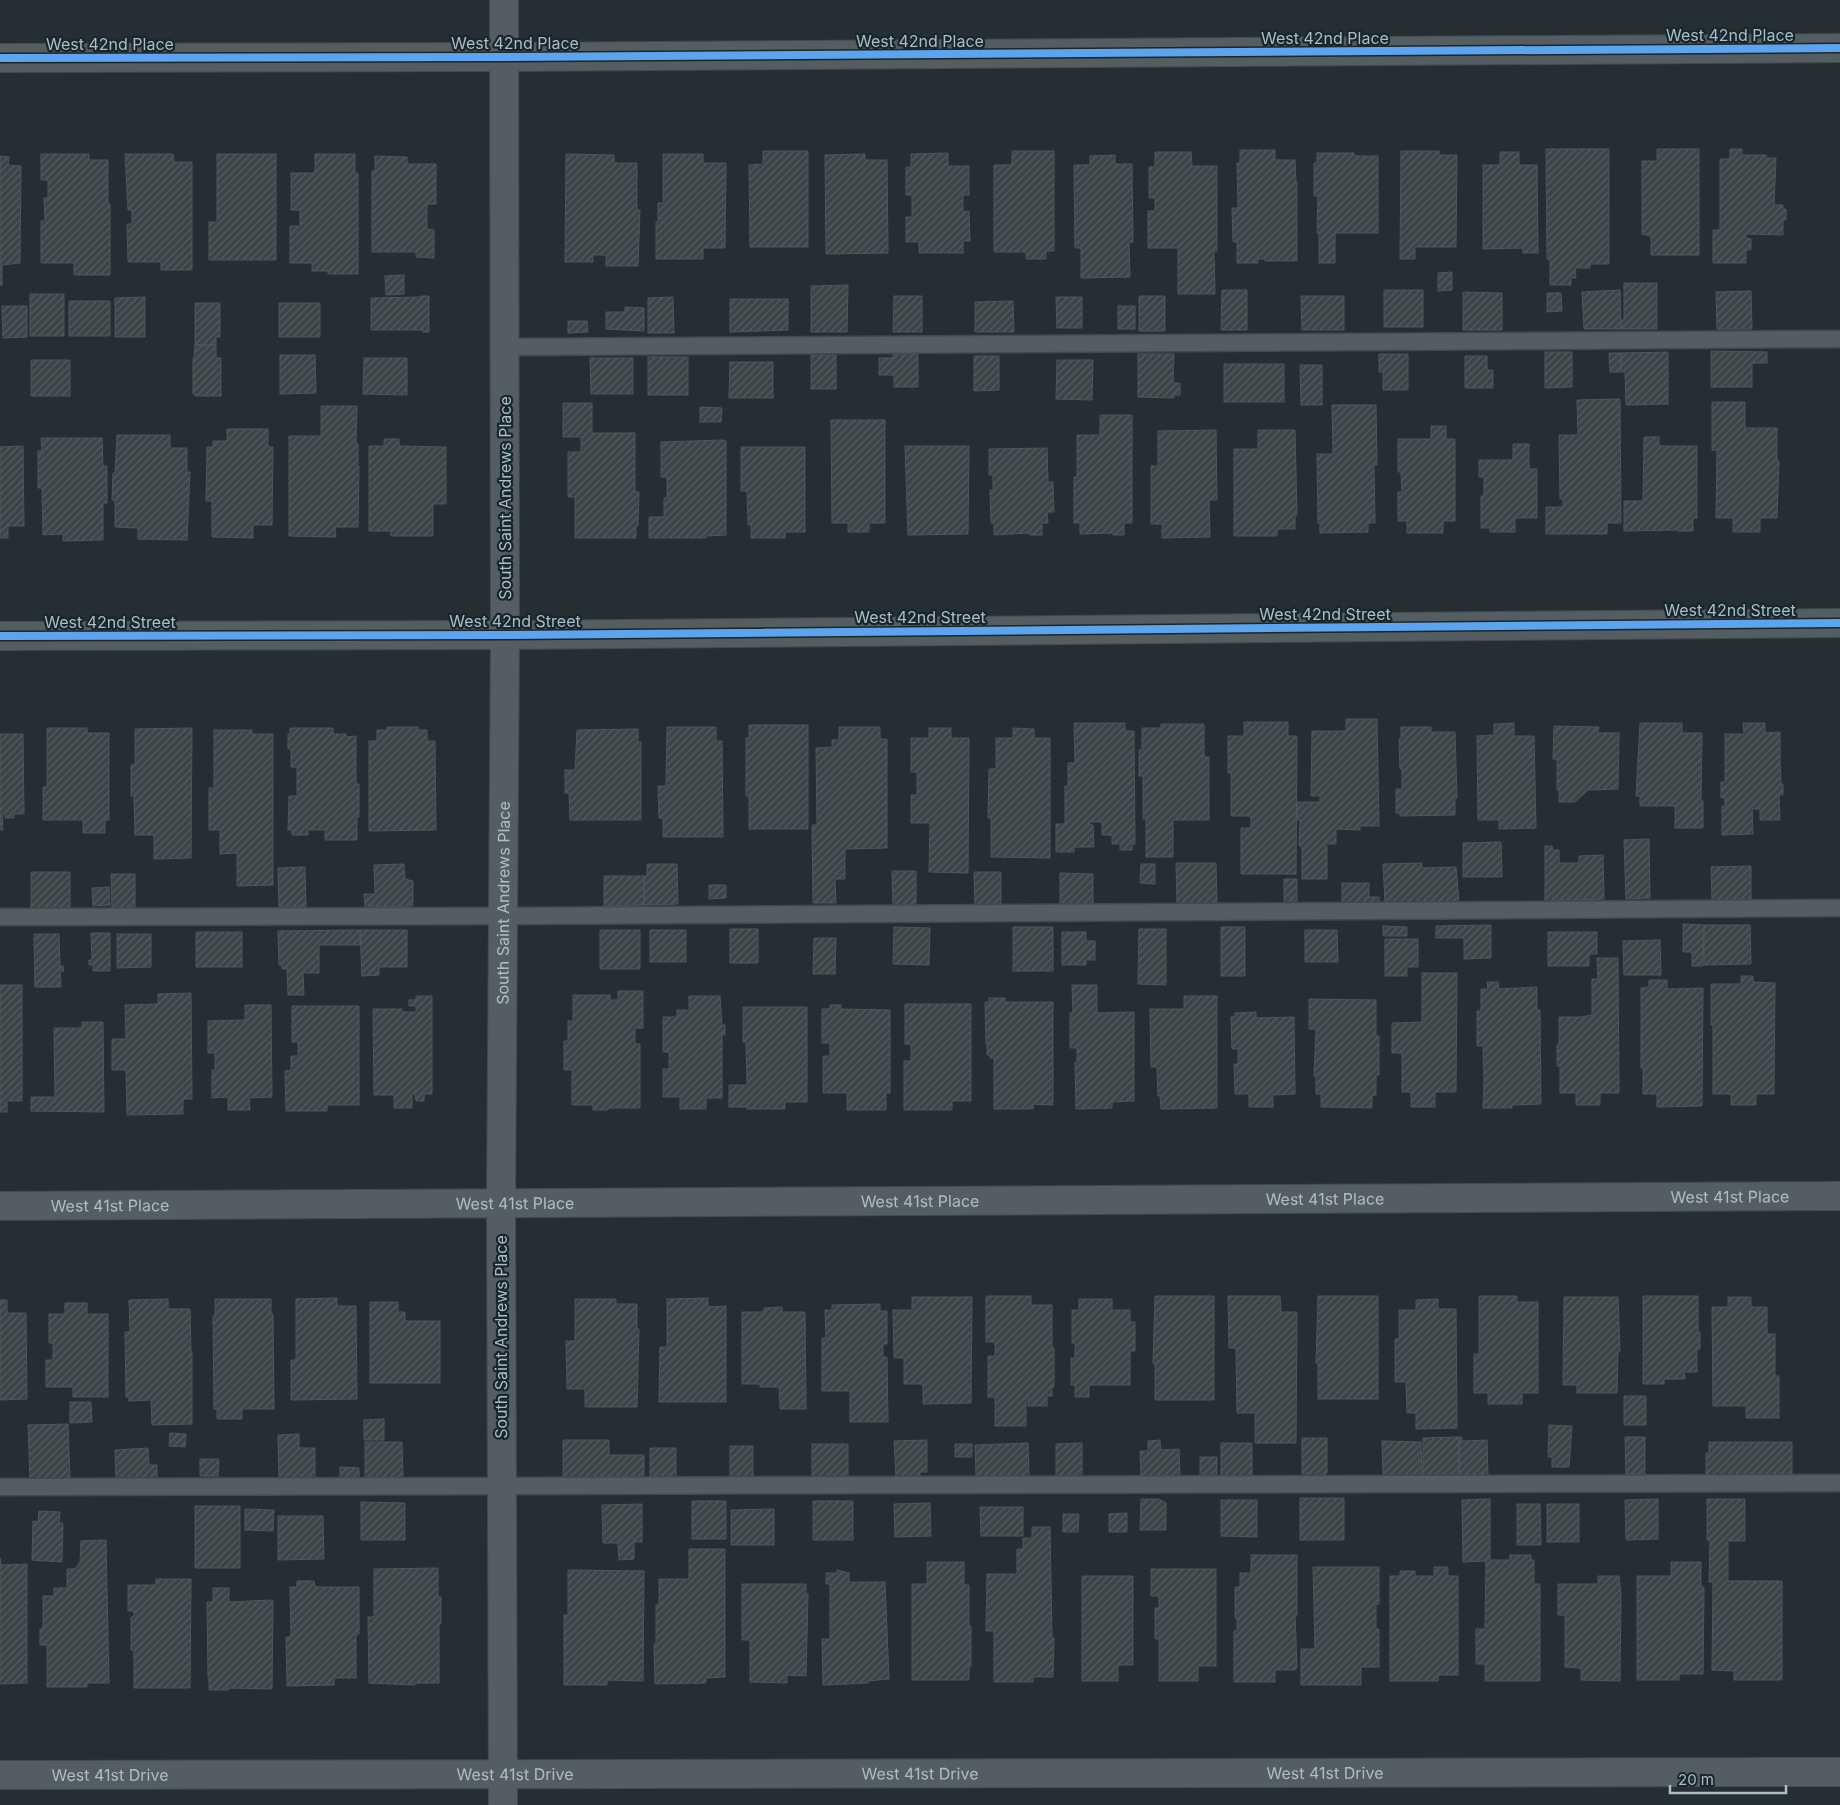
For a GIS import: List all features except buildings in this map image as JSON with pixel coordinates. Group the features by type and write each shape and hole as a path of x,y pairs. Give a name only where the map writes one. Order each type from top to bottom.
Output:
{"street":[{"name":"South Saint Andrews Place","path":"503,1805 501,1204 505,635 504,0"},
{"name":"West 42nd Place","path":"0,58 504,57 1840,48"},
{"name":"West 42nd Street","path":"0,636 505,635 1840,623"},
{"name":"West 41st Place","path":"0,1206 1840,1196"},
{"name":"West 41st Drive","path":"0,1776 1840,1772"}],"lane":[{"path":"505,347 1840,339"},
{"path":"0,917 1840,908"},
{"path":"0,1487 1840,1483"}],"cycle path":[{"path":"0,58 504,57 1840,48"},
{"path":"0,636 505,635 1840,623"}]}
